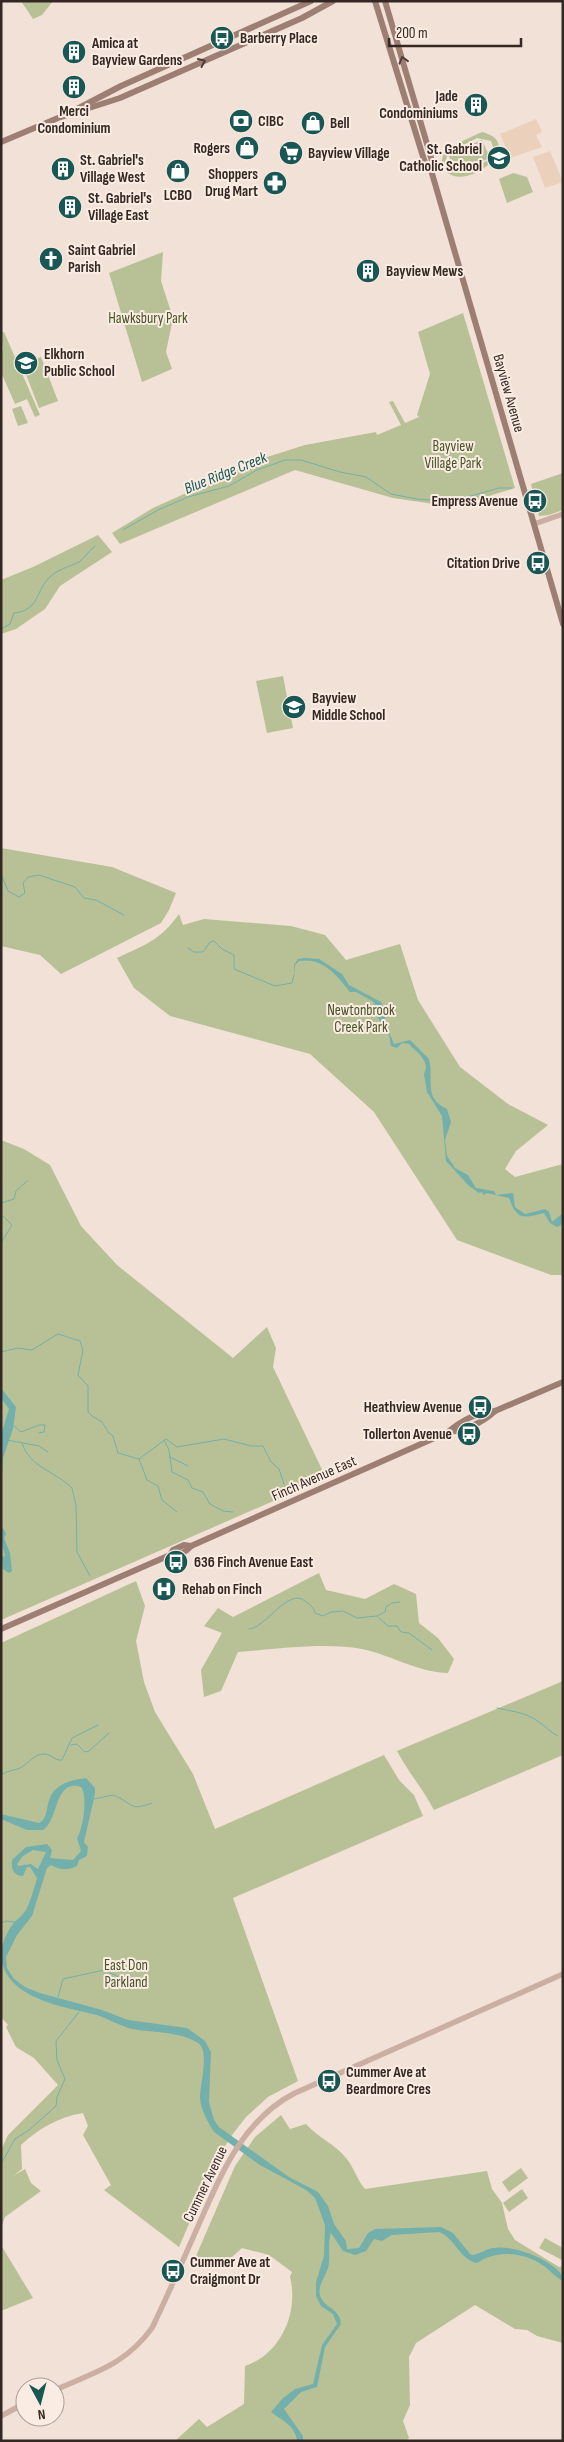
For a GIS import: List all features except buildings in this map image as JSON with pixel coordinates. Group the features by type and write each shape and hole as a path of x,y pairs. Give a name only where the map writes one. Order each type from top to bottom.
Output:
{"main road":[{"path":"1,142 58,118 121,86 311,1"},
{"path":"58,118 120,98 302,18 333,1"},
{"name":"Bayview Avenue","path":"375,1 425,163 431,170"},
{"name":"Bayview Avenue","path":"385,1 432,161 431,170 563,624"},
{"path":"413,122 424,143 427,144"},
{"name":"Finch Avenue East","path":"1,1629 170,1555 173,1550 184,1546 191,1546 448,1432 470,1418 484,1412 495,1411 563,1382"}],"street":[{"path":"534,524 563,514"},
{"name":"Cummer Avenue","path":"65,2386 113,2365 128,2356 146,2336 156,2320 226,2164 250,2129 277,2103 295,2092 563,1974"},
{"path":"1,2416 15,2408"}],"green space":[{"path":"21,1 53,1 42,15 33,19"},
{"path":"482,132 495,138 499,148 495,158 486,167 473,174 460,177 449,174 441,163 445,149","holes":["477,138 491,141 494,150 491,159 461,173 450,171 445,162 448,153"]},
{"path":"482,140 490,158 456,172 448,154"},
{"path":"513,173 527,177 533,192 507,203 499,179"},
{"name":"Hawksbury Park","path":"163,252 161,281 173,318 166,352 172,369 142,382 109,273"},
{"name":"Bayview Village Park","path":"463,313 515,488 454,507 393,498 295,470 120,544 112,533 153,508 264,458 305,445 376,432 377,435 401,425 389,402 393,401 405,423 419,417 417,415 430,374 418,332"},
{"path":"1,332 4,332 40,415 35,417 27,399 15,404 1,372 1,351 3,350"},
{"path":"41,357 58,401 39,408 22,364"},
{"path":"21,406 28,423 18,426 12,409"},
{"path":"563,473 563,510 539,516 531,484"},
{"path":"98,535 112,552 60,586 45,609 16,629 1,634 1,580 33,567"},
{"path":"283,676 293,728 267,733 256,681"},
{"path":"1,848 112,867 176,893 161,923 61,974 40,955 1,946"},
{"name":"Newtonbrook Creek Park","path":"179,914 183,925 204,919 291,926 325,935 346,960 400,944 418,1000 460,1067 508,1104 548,1125 516,1151 505,1169 515,1177 563,1164 563,1275 551,1275 457,1240 374,1112 310,1054 170,1016 134,988 117,958 151,941 165,930"},
{"path":"1,1140 24,1149 50,1165 81,1226 117,1265 233,1358 267,1327 276,1348 273,1367 326,1478 1,1620"},
{"path":"319,1573 326,1590 365,1599 394,1584 416,1594 419,1623 438,1638 454,1659 448,1673 426,1670 373,1652 347,1647 300,1647 238,1652 221,1691 204,1697 201,1670 222,1633 204,1626 218,1608 233,1617"},
{"name":"East Don Parkland","path":"136,1581 145,1606 136,1641 144,1682 155,1712 193,1774 215,1829 384,1755 399,1780 414,1795 423,1816 233,1898 298,2081 268,2097 246,2117 232,2135 217,2159 179,2247 104,2190 111,2185 83,2135 88,2126 83,2113 66,2117 50,2124 35,2133 21,2145 22,2169 13,2176 25,2169 31,2183 41,2191 5,2217 1,2228 1,2150 8,2135 58,2085 34,2058 16,2047 6,2027 8,2025 1,2017 1,1643"},
{"path":"563,1681 563,1755 434,1810 397,1751"},
{"path":"281,2115 290,2129 306,2124 342,2153 365,2189 487,2171 492,2189 502,2203 508,2229 515,2240 559,2267 563,2266 563,2343 537,2336 527,2330 515,2329 475,2305 416,2343 409,2357 410,2405 403,2421 409,2438 406,2441 175,2441 199,2419 207,2427 244,2404 245,2366 258,2360 277,2342 289,2317 292,2304 290,2277 292,2272 269,2255 242,2248 222,2266 196,2256 235,2166 255,2137"},
{"path":"521,2168 528,2178 509,2192 502,2182"},
{"path":"522,2189 528,2198 509,2212 503,2203"},
{"path":"545,2238 563,2248 562,2260 539,2248"},
{"path":"1,2245 33,2298 1,2311"}],"shaded area":[{"path":"536,119 542,132 536,135 542,147 510,158 500,134"},
{"path":"550,151 563,182 545,188 533,157"}],"water":[{"path":"298,959 319,959 342,974 349,985 381,1002 387,1015 384,1020 394,1044 410,1040 429,1059 432,1094 440,1105 447,1109 451,1122 445,1140 447,1156 455,1168 468,1175 476,1188 494,1191 496,1195 513,1193 515,1207 525,1214 545,1209 549,1212 552,1222 563,1213 561,1225 557,1227 550,1223 544,1213 526,1217 522,1216 515,1211 509,1198 487,1193 483,1195 482,1192 479,1193 469,1186 446,1161 442,1116 427,1092 424,1074 426,1065 422,1057 409,1044 402,1043 397,1048 391,1046 389,1035 378,1018 374,1002 356,992 350,992 335,974 323,965 316,962 299,961 295,965 295,976 294,965"},
{"path":"1,1388 16,1407 13,1429 3,1458 1,1492 1,1435 9,1409 1,1398"},
{"path":"1,1524 6,1534 4,1538 10,1553 12,1571 9,1573 3,1569 2,1558 5,1555 1,1542"},
{"path":"86,1778 95,1788 84,1842 88,1847 87,1856 79,1860 77,1866 70,1869 61,1869 51,1865 47,1868 32,1916 17,1935 6,1957 7,1968 14,1979 25,1987 40,1993 102,2010 128,2020 187,2028 205,2041 211,2052 209,2102 214,2120 219,2127 289,2177 318,2192 328,2206 334,2224 346,2241 347,2249 359,2248 368,2233 375,2229 441,2227 453,2233 471,2255 493,2248 511,2248 542,2259 558,2271 563,2277 563,2281 536,2261 520,2255 502,2254 477,2263 471,2261 445,2235 439,2232 392,2235 382,2241 374,2239 366,2251 355,2255 343,2251 331,2233 328,2268 320,2286 320,2294 324,2302 336,2312 341,2324 325,2347 317,2387 301,2392 284,2409 303,2436 303,2441 297,2441 291,2427 271,2412 283,2398 295,2389 313,2384 322,2345 337,2324 333,2314 321,2306 316,2296 316,2282 324,2256 325,2225 315,2198 306,2190 260,2165 214,2132 200,2101 204,2060 202,2047 198,2043 175,2034 132,2029 97,2015 52,2004 22,1990 11,1980 4,1967 1,1951 4,1940 11,1927 26,1910 37,1878 30,1867 27,1867 23,1876 17,1875 12,1869 12,1860 26,1847 47,1844 52,1850 50,1858 73,1860 81,1851 77,1838 84,1813 83,1791 81,1787 72,1786 66,1789 61,1794 52,1818 43,1830 27,1830 1,1819 1,1814 39,1823 44,1819 53,1793 59,1786 70,1781","holes":["33,1850 46,1852 38,1869 31,1864 18,1866 17,1864 23,1856"]}],"waterway":[{"name":"Blue Ridge Creek","path":"123,530 158,510 188,497 229,486 257,470 285,460 301,460 340,472 366,477 391,494 417,499 443,501 460,499 499,488 512,488"},
{"name":"Blue Ridge Creek","path":"1,629 10,624 14,613 22,611 33,604 45,582 53,574 79,562 95,546"},
{"path":"1,874 8,891 19,897 25,893 23,883 28,877 39,875 75,887 84,898 96,900 124,915"},
{"path":"188,948 194,952 203,952 210,942 214,941 222,949 234,955 234,969 275,986 292,983 294,975"},
{"path":"1,1203 14,1199 16,1191 27,1181"},
{"path":"1,1214 12,1225 1,1243"},
{"path":"1,1352 18,1348 32,1350 58,1334 80,1341 83,1350 78,1375 88,1386 88,1412 102,1422 113,1436 118,1453 139,1459 147,1480 158,1486 162,1500 177,1512"},
{"path":"13,1425 21,1432 39,1425 45,1425 44,1432 39,1433"},
{"path":"139,1459 166,1439 177,1447 224,1439 251,1446 263,1446 271,1462 279,1469 284,1484"},
{"path":"7,1440 39,1446 48,1452"},
{"path":"164,1440 169,1450 172,1472 188,1480 192,1488 203,1492 210,1504 223,1511 233,1512"},
{"path":"22,1443 37,1464 66,1482 72,1488 76,1505 77,1552 90,1576"},
{"path":"170,1457 188,1466"},
{"path":"249,1629 262,1623 291,1599 298,1598 305,1601 315,1613 323,1616 331,1612 343,1611 357,1618 377,1616 385,1612 386,1607 392,1603 400,1602"},
{"path":"377,1616 388,1626 397,1626 401,1632 409,1633 432,1650"},
{"path":"497,1708 527,1715 558,1736"},
{"path":"1,1775 20,1768 40,1754 47,1754 62,1760 72,1738 98,1725"},
{"path":"71,1745 77,1744 85,1752 89,1751 109,1733"},
{"path":"94,1799 113,1795 135,1807 152,1803"},
{"path":"1,1923 6,1921 15,1922"},
{"path":"58,1997 63,1979 104,1970 121,1978"},
{"path":"1,2164 15,2139 29,2130 56,2106 57,2097 65,2079 57,2060 56,2041 79,2012"}],"place":[{"name":"Barberry Place","path":"222,38"},
{"name":"Amica at Bayview Gardens","path":"74,52"},
{"name":"Merci Condominium","path":"74,87"},
{"name":"Jade Condominiums","path":"476,105"},
{"name":"CIBC","path":"241,121"},
{"name":"Bell","path":"313,123"},
{"name":"Rogers","path":"247,148"},
{"name":"Bayview Village","path":"291,153"},
{"name":"St. Gabriel Catholic School","path":"499,158"},
{"name":"St. Gabriel's Village West","path":"63,169"},
{"name":"LCBO","path":"178,171"},
{"name":"Shoppers Drug Mart","path":"275,183"},
{"name":"St. Gabriel's Village East","path":"70,207"},
{"name":"Saint Gabriel Parish","path":"51,259"},
{"name":"Bayview Mews","path":"368,271"},
{"name":"Elkhorn Public School","path":"26,363"},
{"name":"Empress Avenue","path":"535,501"},
{"name":"Citation Drive","path":"538,563"},
{"name":"Bayview Middle School","path":"294,707"},
{"name":"Heathview Avenue","path":"480,1407"},
{"name":"Tollerton Avenue","path":"469,1434"},
{"name":"636 Finch Avenue East","path":"176,1562"},
{"name":"Rehab on Finch","path":"164,1589"},
{"name":"Cummer Ave at Beardmore Cres","path":"329,2081"},
{"name":"Cummer Ave at Craigmont Dr","path":"173,2271"}]}
